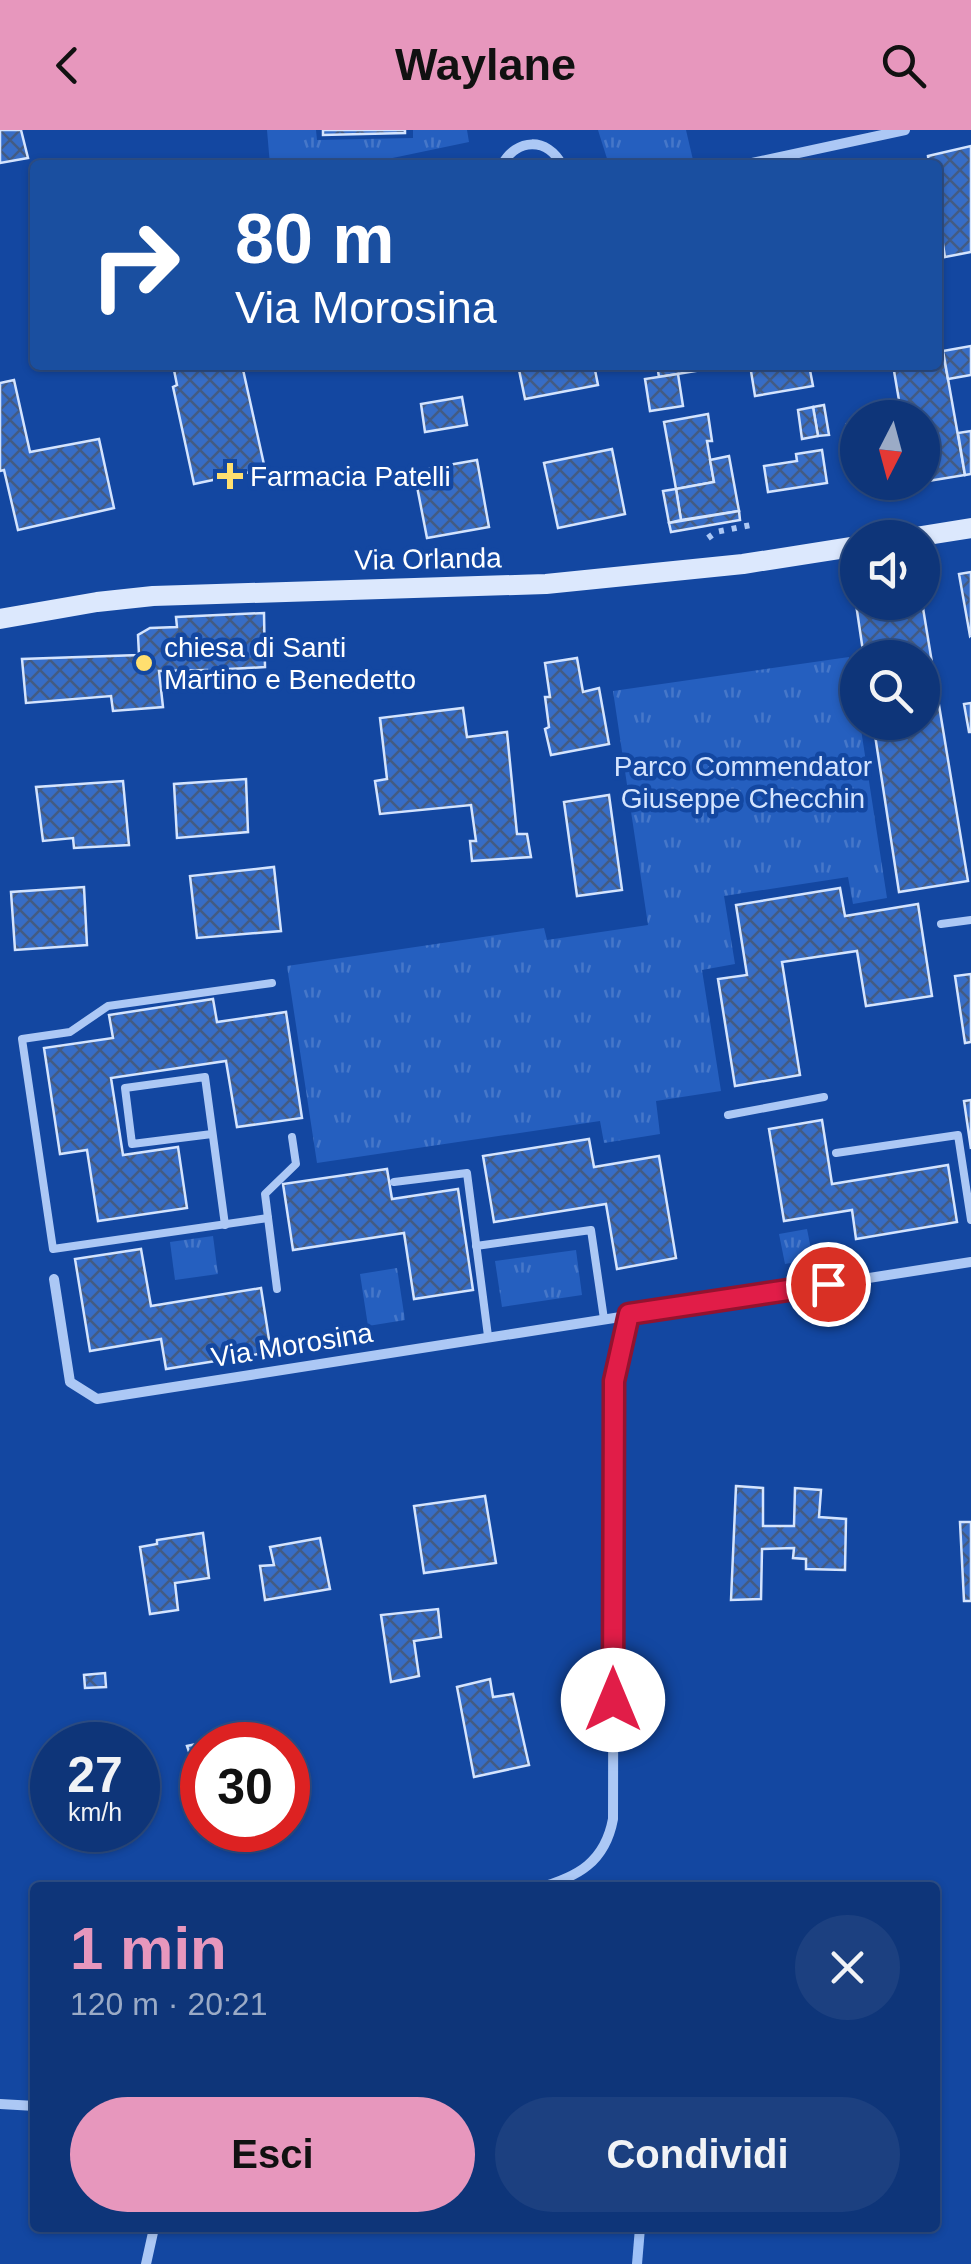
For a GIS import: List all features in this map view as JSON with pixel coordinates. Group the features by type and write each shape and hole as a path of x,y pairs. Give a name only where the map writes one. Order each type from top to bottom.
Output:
{"main road":[{"path":"940,533 971,528"},
{"name":"Via Orlanda","path":"0,620 153,596 546,584 743,564 840,549"}],"street":[{"path":"766,160 905,130"},
{"path":"504,160 522,145 535,144 547,147 560,160"},
{"name":"Via Morosina","path":"54,1279 70,1382 97,1399 971,1262"},
{"path":"554,1882 586,1867 600,1855 613,1820 614,1381 629,1314"},
{"path":"0,2104 30,2106"},
{"path":"146,2264 153,2232"}],"lane":[{"path":"941,924 971,920"},
{"path":"268,1218 54,1250 22,1039 70,1032 108,1006 272,983"},
{"path":"212,1134 132,1144 125,1088 205,1077 225,1224"},
{"path":"728,1114 824,1098"},
{"path":"836,1153 958,1135 971,1220"},
{"path":"277,1289 265,1194 296,1164 292,1137"},
{"path":"394,1182 467,1173 488,1336"},
{"path":"476,1246 591,1230 604,1319"}],"path":[{"path":"708,538 716,532 756,524"}],"green space":[{"path":"267,130 316,130 317,140 413,138 413,130 467,130 469,142 383,160 270,160"},
{"path":"598,130 686,130 693,160 607,160"},
{"name":"Parco Commendator Giuseppe Checchin","path":"840,658 840,740 863,740 887,898 853,904 848,877 724,896 735,964 702,970 721,1091 656,1101 660,1134 604,1143 600,1121 317,1163 287,966 544,928 547,940 648,925 613,691"},
{"path":"807,1229 813,1259 785,1264 779,1234"},
{"path":"213,1236 218,1274 175,1280 170,1242"},
{"path":"576,1250 582,1295 502,1307 495,1261"},
{"path":"397,1268 405,1320 368,1326 360,1274"}],"building":[{"path":"0,130 21,130 28,158 0,163"},
{"path":"323,130 405,130 405,133 323,135"},
{"path":"971,146 971,252 945,257 942,160 928,160 928,156"},
{"path":"942,345 965,475 940,479 940,400 899,400 894,370 942,370"},
{"path":"971,346 971,375 948,379 943,351"},
{"path":"174,370 243,370 265,469 194,484 173,387 177,385"},
{"path":"519,370 595,370 598,385 525,399"},
{"path":"658,370 702,370 659,377"},
{"path":"751,370 810,370 813,386 755,396"},
{"path":"678,374 683,406 650,411 645,379"},
{"path":"14,380 30,452 99,439 114,508 18,530 4,470 0,471 0,383"},
{"path":"462,397 467,425 425,432 421,404"},
{"path":"824,405 829,435 818,436 813,407"},
{"path":"813,407 818,436 802,439 798,410"},
{"path":"708,414 712,441 707,441 714,482 676,489 664,422"},
{"path":"971,431 971,474 965,475 958,433"},
{"path":"612,449 625,514 558,528 544,463"},
{"path":"822,450 827,483 768,492 764,466 797,461 796,454"},
{"path":"729,456 739,511 681,520 676,489 714,482 710,460"},
{"path":"477,460 489,527 427,538 414,471"},
{"path":"676,489 681,520 669,523 663,491"},
{"path":"739,511 740,520 671,532 669,523"},
{"path":"971,572 971,635 970,636 959,574"},
{"name":"chiesa di Santi Martino e Benedetto","path":"264,613 265,667 230,669 229,679 207,683 207,670 159,671 163,707 113,711 111,696 26,703 22,659 139,655 138,635 150,628 177,627 176,617"},
{"path":"858,620 925,620 928,640 861,640"},
{"path":"577,658 583,692 599,688 609,744 551,755 545,729 549,727 545,697 550,697 545,663"},
{"path":"971,703 971,732 969,732 964,704"},
{"path":"463,708 467,737 507,732 517,834 527,834 531,857 472,861 470,841 476,841 471,805 380,814 375,781 387,779 380,718"},
{"path":"940,711 968,881 899,892 876,740 940,740"},
{"path":"246,779 248,832 177,838 174,784"},
{"path":"123,781 129,845 74,848 73,838 43,841 36,787"},
{"path":"609,795 622,890 577,896 564,802"},
{"path":"274,867 281,931 197,938 190,876"},
{"path":"84,887 87,945 15,950 11,892"},
{"path":"840,888 845,916 918,904 932,996 866,1006 857,951 782,962 800,1075 735,1086 718,979 747,975 736,905"},
{"path":"971,974 971,1042 965,1043 955,976"},
{"path":"213,999 217,1022 286,1012 302,1118 237,1127 226,1061 111,1078 123,1155 178,1147 187,1208 98,1221 87,1150 60,1154 44,1048 113,1038 109,1015"},
{"path":"971,1100 971,1149 964,1101"},
{"path":"822,1120 832,1184 948,1165 957,1222 856,1239 852,1210 784,1221 769,1129"},
{"path":"589,1139 594,1167 659,1156 676,1258 617,1269 606,1204 494,1222 483,1156"},
{"path":"387,1169 392,1199 458,1189 473,1290 414,1299 404,1233 293,1250 283,1184"},
{"path":"141,1249 151,1306 261,1288 271,1352 166,1369 161,1339 90,1351 75,1259"},
{"path":"736,1486 763,1488 763,1526 794,1526 795,1488 821,1490 819,1517 846,1519 845,1570 806,1569 806,1559 793,1558 794,1548 762,1549 761,1599 731,1600"},
{"path":"485,1496 496,1563 424,1573 414,1506"},
{"path":"960,1522 971,1522 971,1601 964,1601"},
{"path":"203,1533 209,1578 175,1583 178,1610 150,1614 140,1547 157,1544 157,1540"},
{"path":"320,1538 330,1589 265,1600 260,1566 274,1565 270,1547"},
{"path":"438,1609 441,1637 414,1641 419,1676 391,1682 381,1615"},
{"path":"105,1673 106,1687 85,1688 84,1675"},
{"path":"490,1679 493,1697 513,1694 529,1765 474,1777 457,1687"}],"waterway":[{"path":"637,2264 640,2232"}],"place":[{"name":"Farmacia Patelli","path":"230,476"},
{"name":"chiesa di Santi Martino e Benedetto","path":"144,663"}],"route":[{"path":"613,1700 614,1381 629,1314 828,1284"}]}
